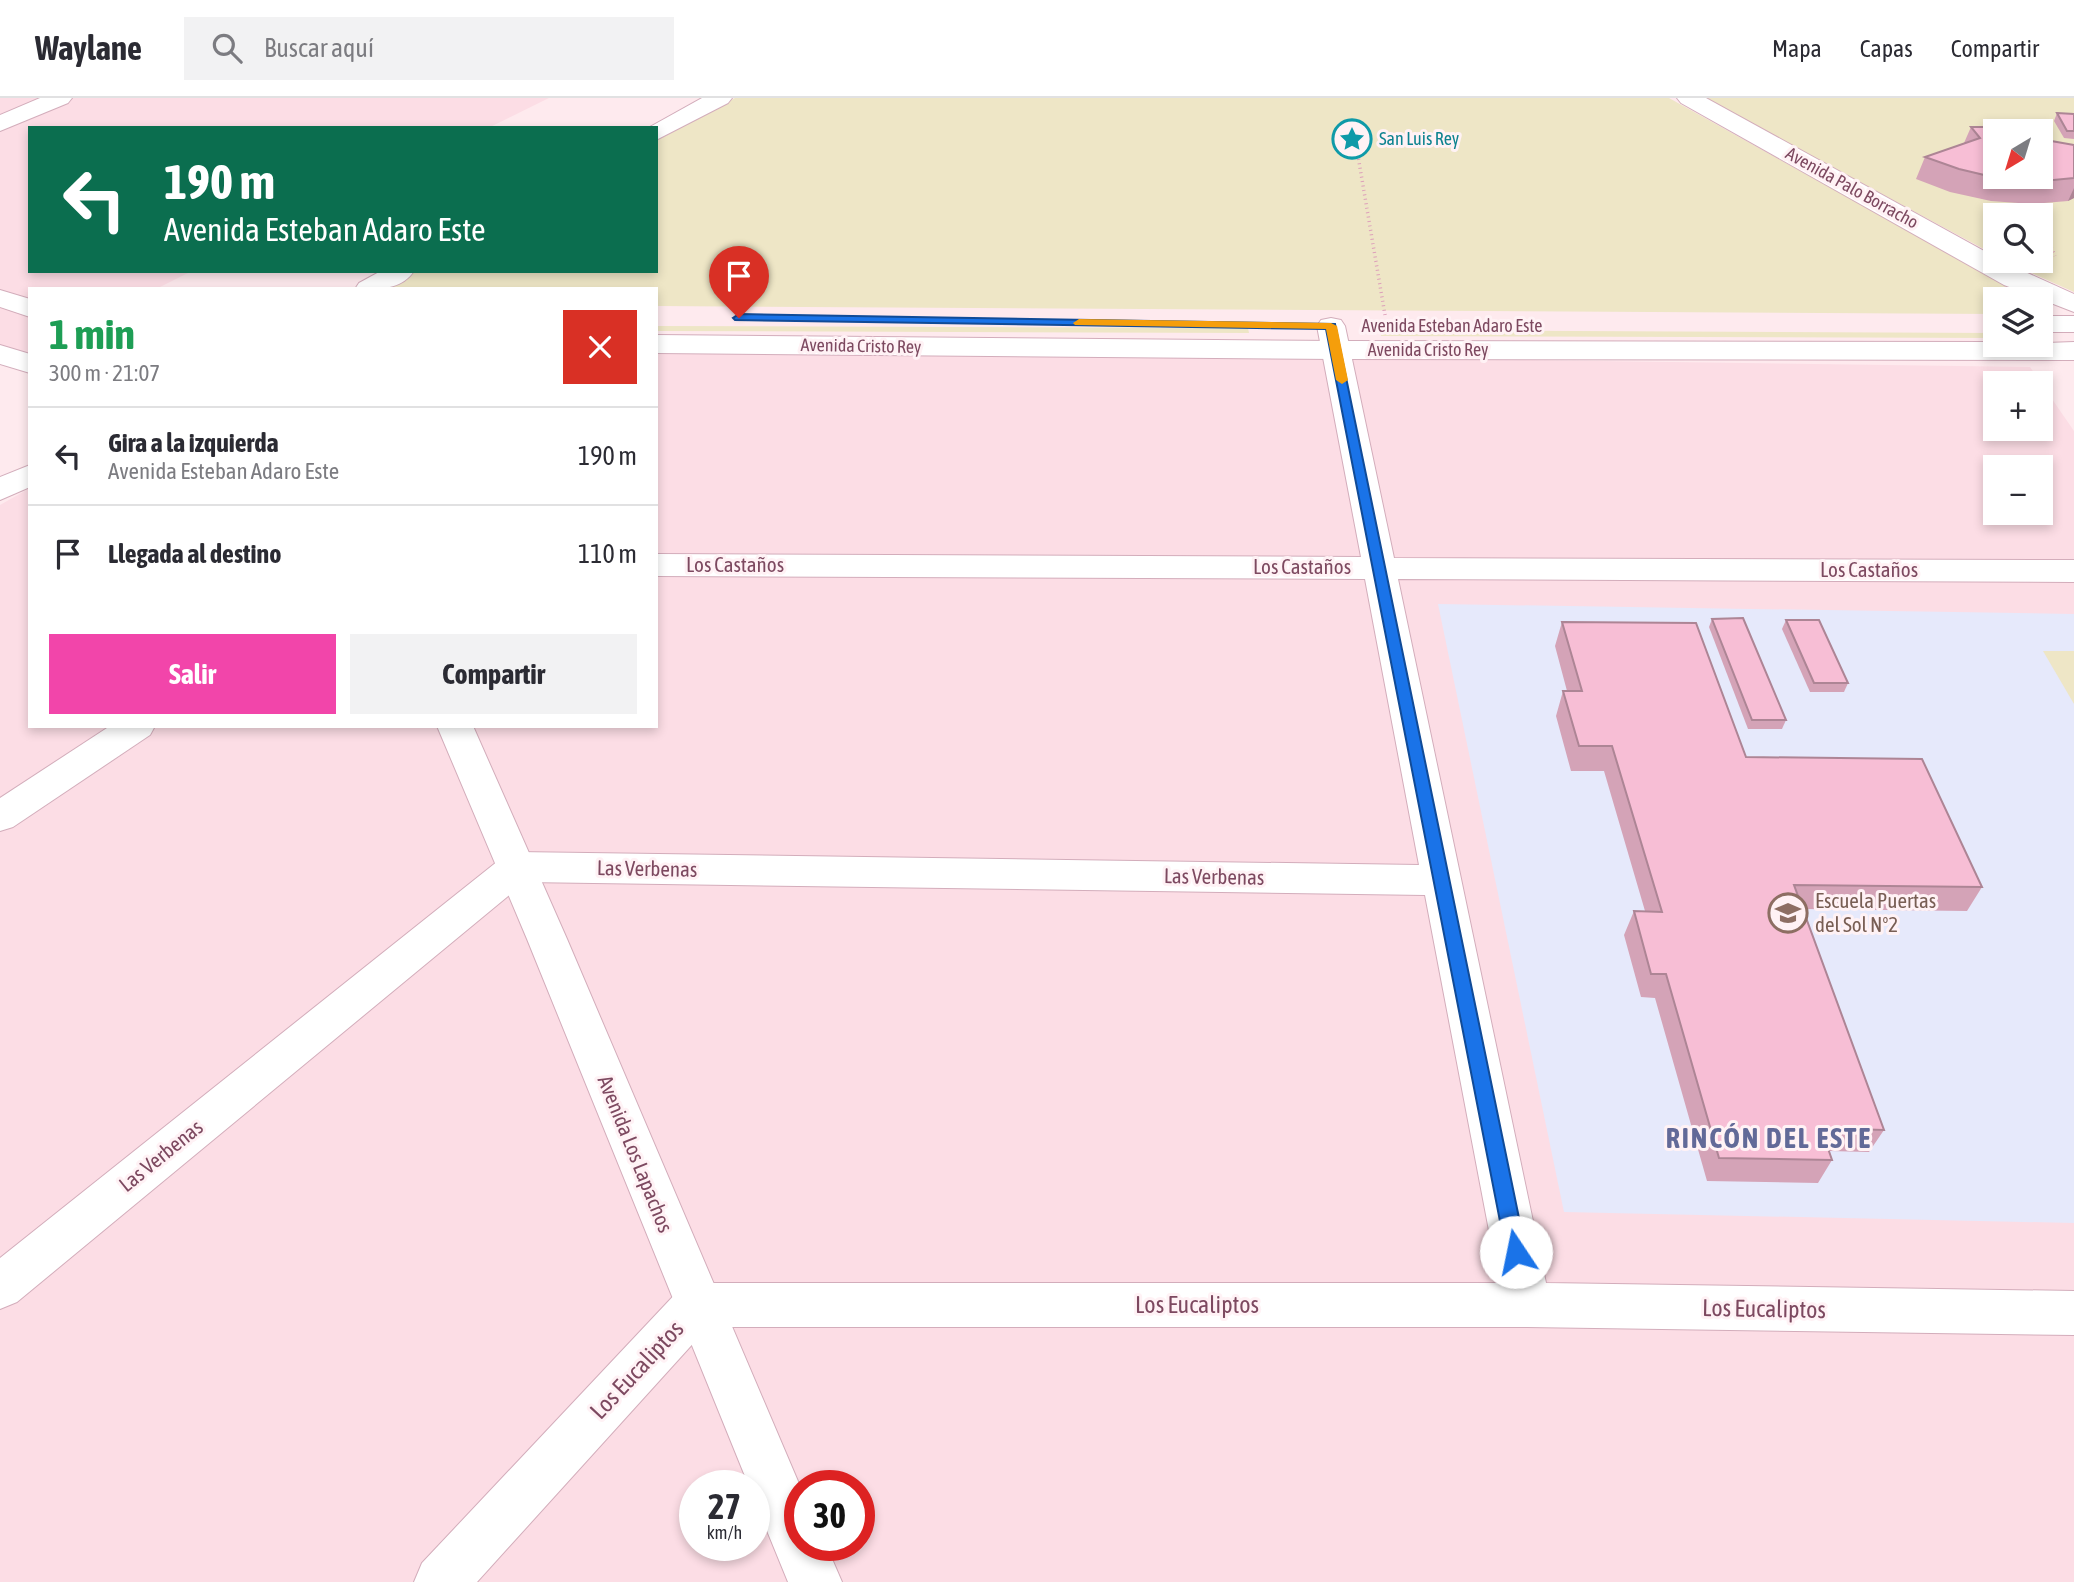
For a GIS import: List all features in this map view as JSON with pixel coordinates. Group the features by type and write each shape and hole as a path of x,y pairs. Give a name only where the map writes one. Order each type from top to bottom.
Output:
{"street":[{"path":"0,124 60,98"},
{"path":"658,132 720,98"},
{"name":"Avenida Palo Borracho","path":"1689,98 2014,279 2074,304"},
{"path":"373,287 397,273"},
{"name":"Avenida Palo Borracho","path":"2014,279 2022,287"},
{"name":"Avenida Esteban Adaro Este","path":"864,320 1333,338 1387,326 1884,324"},
{"path":"2053,321 2070,356"},
{"path":"1333,338 1527,1305"},
{"name":"Avenida Cristo Rey","path":"658,344 1333,338 2070,356"},
{"path":"0,354 28,363"},
{"path":"0,490 28,475"},
{"name":"Los Castaños","path":"658,565 2074,571"},
{"path":"0,817 134,728"},
{"name":"Avenida Los Lapachos","path":"456,728 517,867 697,1305 815,1582"},
{"name":"Las Verbenas","path":"0,1287 517,867 1442,880"},
{"name":"Los Eucaliptos","path":"441,1582 697,1305 1527,1305 2074,1313"}],"path":[{"path":"1357,150 1387,326"},
{"path":"2053,252 2055,256"}],"shaded area":[{"path":"0,98 549,98 492,126 28,126 28,273 188,273 160,287 28,287 28,352 0,365"},
{"path":"735,98 1669,98 2006,287 1983,287 1983,314 658,306 658,287 388,287 412,273 658,273 658,140"},
{"path":"1703,98 2074,98 2074,292 2032,273 2053,273 2053,203 1983,203 1983,249"},
{"path":"658,326 1248,328 1249,333 658,331"},
{"path":"1380,330 1983,333 1983,338 1381,336"},
{"path":"658,348 2030,367 2033,371 1983,371 1983,441 2053,441 2053,400 2074,431 2074,1582 0,1582 0,505 28,489 28,728 658,728"},
{"name":"Escuela Puertas del Sol N°2","path":"1438,604 2074,614 2074,1223 1564,1212"},
{"path":"2043,651 2074,651 2074,704"}],"building":[{"path":"2057,113 2074,114 2074,131 2067,131"},
{"path":"1971,127 1983,127 1983,175 1925,157 1980,138"},
{"path":"2053,141 2074,145 2074,178 2053,180"},
{"path":"1743,618 1786,720 1752,720 1712,619"},
{"path":"1786,620 1819,620 1848,683 1814,683"},
{"path":"1562,622 1696,623 1746,757 1922,759 1982,887 1794,885 1884,1130 1821,1128 1832,1160 1719,1158 1666,974 1651,974 1634,911 1662,912 1612,746 1579,746 1563,691 1582,691"}],"slow traffic":[{"path":"1079,323 1331,326 1342,380"}],"place":[{"name":"San Luis Rey","path":"1352,139"},
{"name":"Escuela Puertas del Sol N°2","path":"1788,913"}],"district":[{"name":"RINCÓN DEL ESTE","path":"1769,1138"}],"route":[{"path":"739,318 1331,326 1516,1252"}]}
